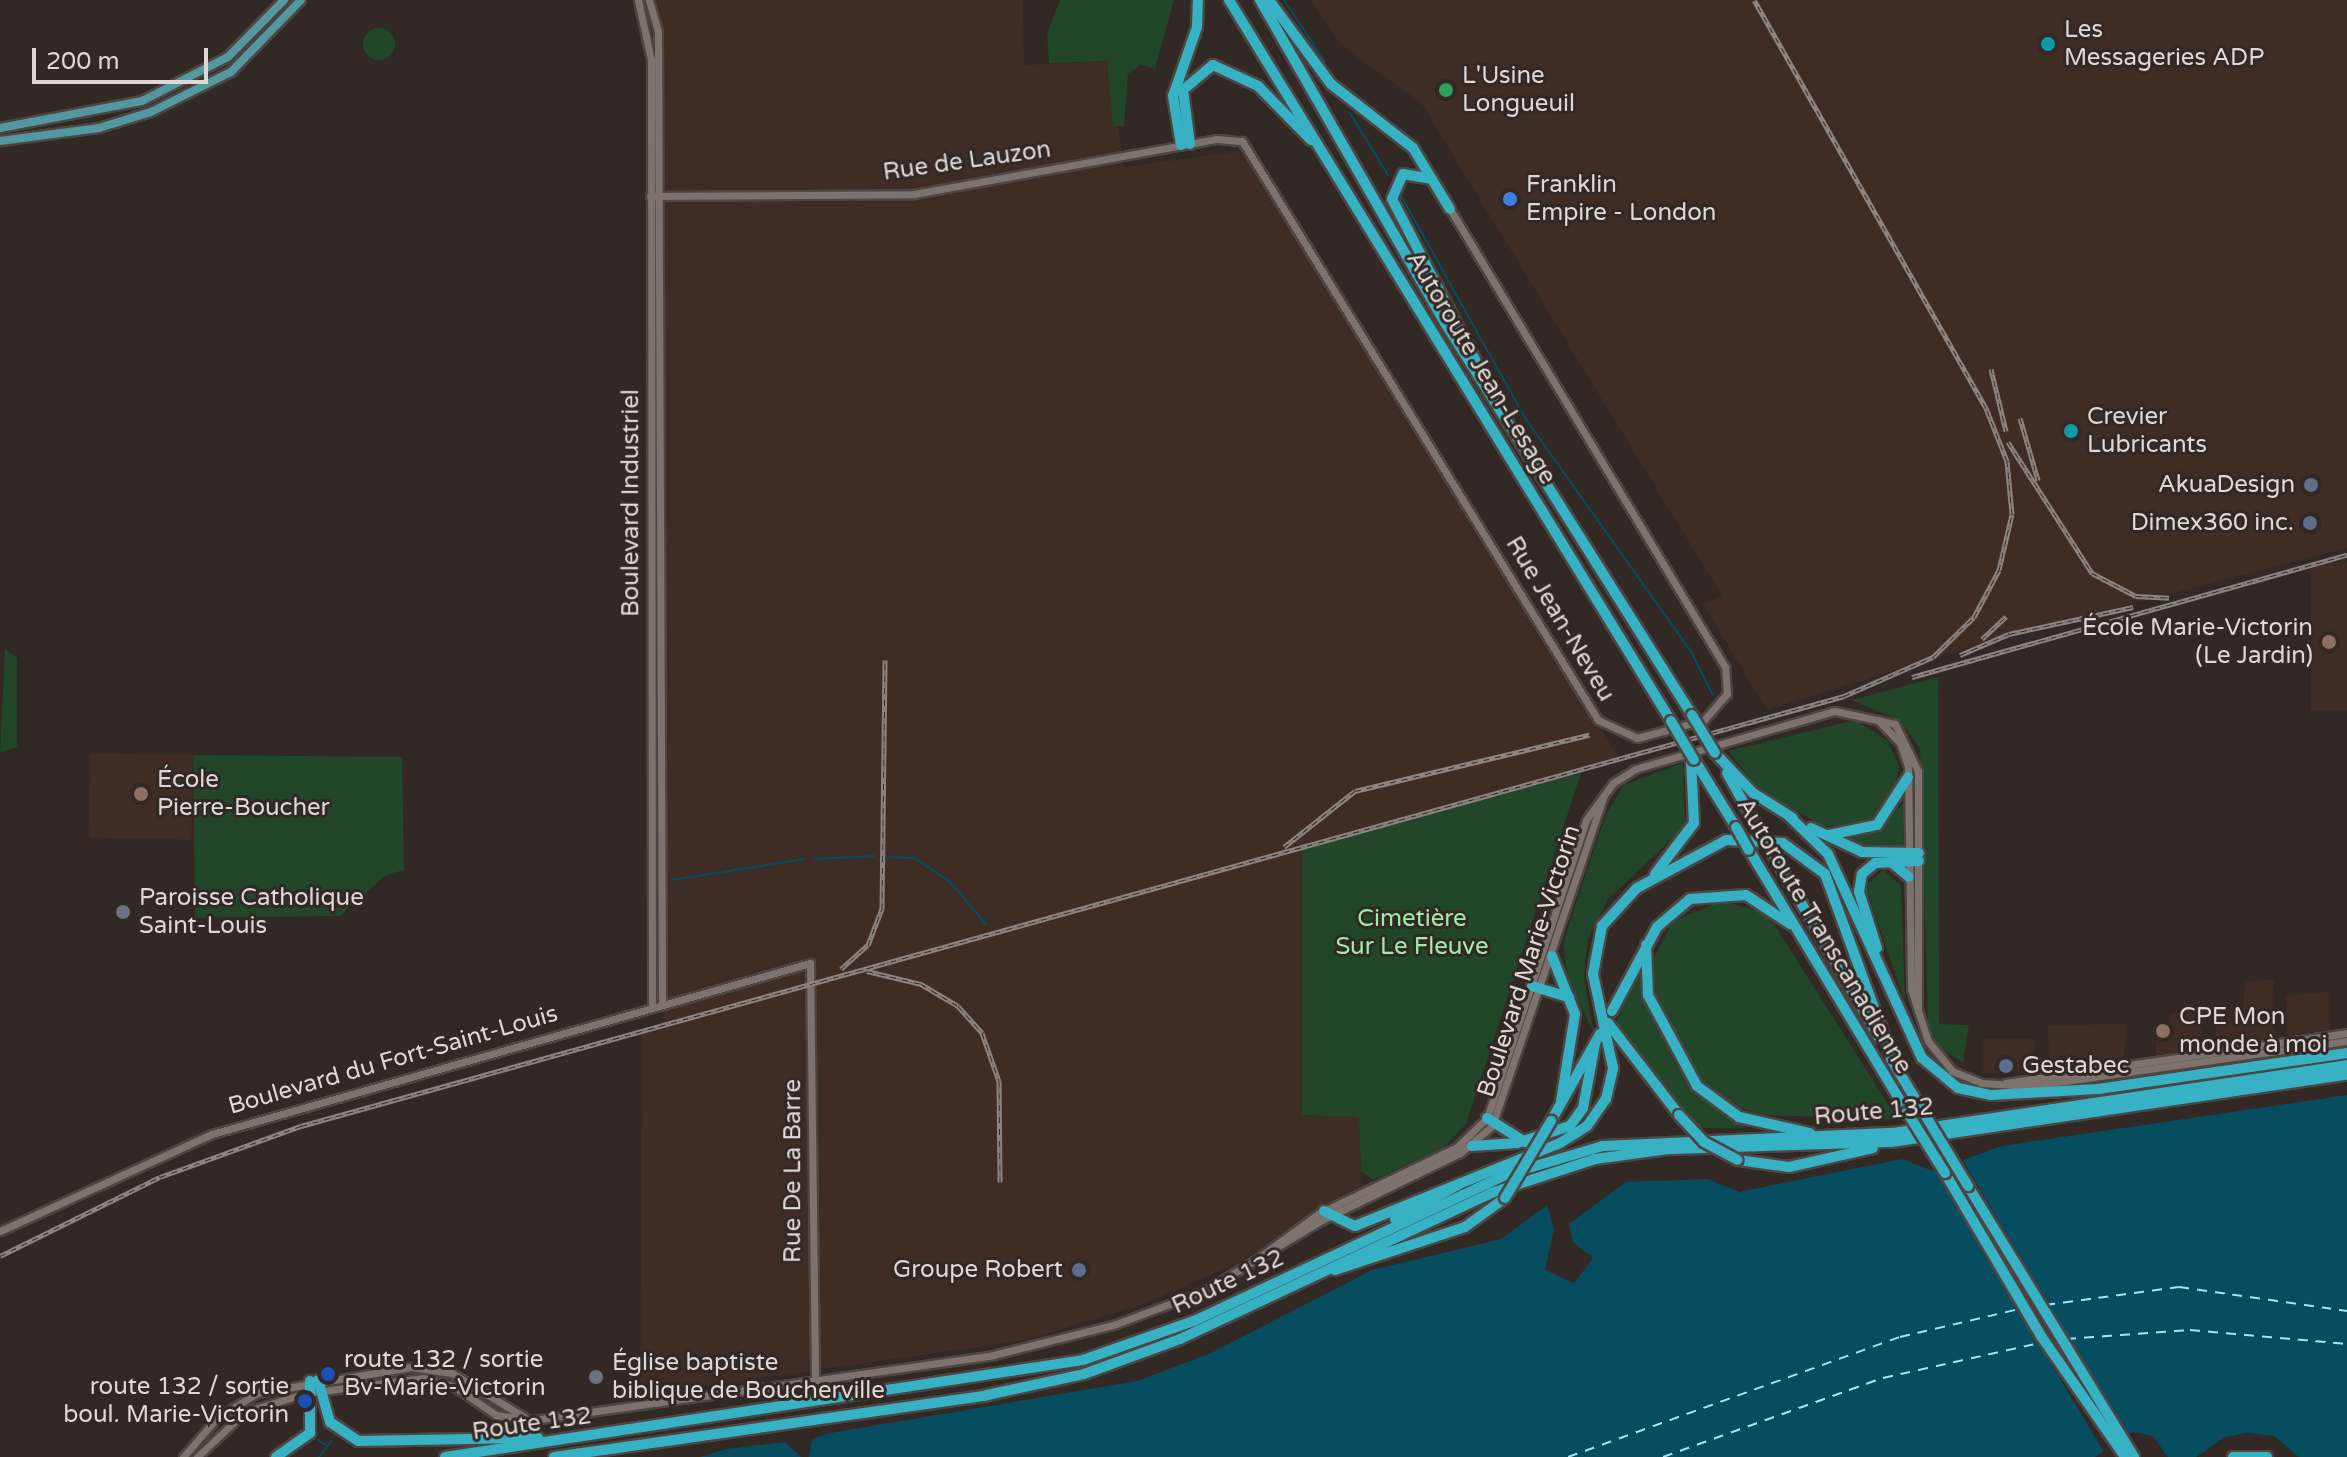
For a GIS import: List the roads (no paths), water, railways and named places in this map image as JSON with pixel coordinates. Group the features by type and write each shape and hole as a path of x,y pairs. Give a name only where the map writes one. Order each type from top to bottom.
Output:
{"highway":[{"path":"1185,145 1173,99 1197,27 1198,0"},
{"name":"Autoroute Jean-Lesage","path":"1229,0 1331,161 1692,757"},
{"name":"Autoroute Jean-Lesage","path":"1260,0 1488,389 1715,753"},
{"path":"1269,0 1325,77 1410,145 1450,209"},
{"path":"1185,145 1186,84 1202,69 1224,66 1269,95 1331,161"},
{"path":"1432,179 1403,174 1392,199 1488,389"},
{"path":"1715,753 1758,797 1823,834 1862,852 1914,857"},
{"name":"Autoroute Transcanadienne","path":"1715,753 1894,1063 2129,1455"},
{"path":"1648,881 1692,829 1698,796 1692,757"},
{"name":"Autoroute Transcanadienne","path":"1692,757 2041,1336 2129,1455"},
{"path":"1823,834 1877,825 1908,777"},
{"path":"1789,816 1828,854 1925,1062 1947,1082 1977,1094 2098,1089 2347,1056"},
{"path":"1333,1215 1359,1224 1484,1170 1560,1143 1591,1121 1612,1080 1608,1023 1593,979 1595,944 1614,907 1648,881 1739,837 1772,839 1804,853 1834,889 1894,1063"},
{"path":"1886,980 1859,886 1867,868 1914,857"},
{"path":"1891,862 1909,877"},
{"path":"1612,1011 1646,945 1673,909 1715,892 1757,900 1797,931"},
{"path":"1646,945 1648,995 1697,1086 1743,1118 1810,1133"},
{"path":"1552,956 1569,997 1574,1023 1561,1101"},
{"path":"1537,987 1569,997"},
{"path":"1608,1023 1679,1115 1704,1142 1738,1160 1796,1167 1891,1142 2347,1075"},
{"path":"1307,1280 1465,1227 1505,1198 1551,1121 1597,1039 1578,1117 1561,1133 1525,1142 1472,1146"},
{"path":"1686,1137 1810,1133 1919,1124 2347,1056"},
{"name":"Route 132","path":"445,1457 1068,1364 1162,1334 1536,1163 1603,1146 1686,1137 1870,1135 2347,1065"},
{"path":"1490,1120 1525,1142"},
{"name":"Route 132","path":"554,1457 1059,1381 1158,1349 1491,1193 1582,1162 1668,1149 1891,1142"},
{"path":"1283,1278 1484,1170"},
{"path":"315,1386 333,1427 364,1442 592,1436"},
{"path":"276,1457 310,1433 315,1386"},
{"path":"583,1457 615,1448"},
{"path":"2233,1457 2267,1457"}],"main road":[{"path":"0,128 156,95 228,57 284,0"},
{"path":"0,141 99,128 151,112 231,72 301,0"}],"street":[{"name":"Boulevard Industriel","path":"638,0 655,85"},
{"name":"Boulevard Industriel","path":"649,0 655,85 650,196 652,1008"},
{"name":"Boulevard Industriel","path":"655,130 660,196 662,1005"},
{"name":"Rue de Lauzon","path":"650,196 914,194 1185,145 1239,140"},
{"name":"Rue Jean-Neveu","path":"1239,140 1266,169 1598,720 1637,738 1707,718 1727,694 1725,667 1450,209"},
{"path":"650,238 660,238"},
{"path":"651,490 661,489"},
{"path":"651,691 661,691"},
{"name":"Boulevard Marie-Victorin","path":"1333,1215 1472,1146 1490,1120 1537,987 1585,824 1604,795 1635,769 1835,711 1873,716 1895,724 1915,754 1918,1011"},
{"path":"651,715 661,715"},
{"name":"Boulevard Marie-Victorin","path":"1873,716 1900,743 1908,777 1914,857 1909,877 1910,982 1918,1011 1949,1068 1999,1084 2043,1085 2347,1041"},
{"path":"651,753 661,754"},
{"name":"Boulevard Marie-Victorin","path":"1537,987 1552,956 1604,795"},
{"path":"651,810 662,810"},
{"path":"652,864 662,864"},
{"path":"652,889 662,889"},
{"name":"Boulevard du Fort-Saint-Louis","path":"0,1231 212,1134 810,963"},
{"name":"Rue De La Barre","path":"810,963 815,1379"},
{"name":"Boulevard Marie-Victorin","path":"1999,1084 2347,1033"},
{"name":"Boulevard Marie-Victorin","path":"183,1457 237,1404 315,1386 432,1379 496,1415 542,1419 1043,1344 1138,1317 1233,1276 1333,1215 1457,1147 1490,1120"},
{"name":"Boulevard Marie-Victorin","path":"197,1457 245,1412 315,1386"}],"water":[{"path":"2347,1095 2347,1457 2299,1457 2274,1436 2247,1433 2225,1437 2196,1457 2168,1457 2153,1436 2133,1432 2095,1457 809,1457 812,1440 825,1434 1137,1381 1211,1353 1372,1270 1501,1239 1547,1205 1554,1229 1545,1270 1574,1283 1593,1258 1573,1242 1569,1224 1626,1182 1708,1179 1739,1192 1902,1159 1933,1171 2001,1146"},
{"path":"785,1442 801,1457 700,1457 726,1449"}],"waterway":[{"path":"1284,0 1325,62"},
{"path":"1350,113 1388,175"},
{"path":"1400,194 1525,418 1692,653 1713,695"},
{"path":"815,859 875,856"},
{"path":"887,857 914,858 949,881 986,924"},
{"path":"672,880 804,859"},
{"path":"318,1440 326,1445"},
{"path":"319,1457 331,1441"}],"railway":[{"path":"0,1256 160,1177 301,1126 1844,696 1933,657 1974,617 1999,570 2012,514 2007,461 1986,408 1754,0"},
{"path":"1991,369 2006,431"},
{"path":"2020,418 2038,480"},
{"path":"2008,442 2092,573 2136,596 2169,598"},
{"path":"1912,677 2347,555"},
{"path":"1960,655 2009,634 2133,607"},
{"path":"1982,639 2006,617"},
{"path":"841,969 868,945 882,909 885,660"},
{"path":"1284,847 1355,791 1589,735"},
{"path":"867,971 921,984 958,1006 982,1033 999,1081 1000,1182"}],"place":[{"name":"Les Messageries ADP","path":"2048,44"},
{"name":"L'Usine Longueuil","path":"1446,90"},
{"name":"Franklin Empire - London","path":"1510,199"},
{"name":"Crevier Lubricants","path":"2071,431"},
{"name":"AkuaDesign","path":"2311,485"},
{"name":"Dimex360 inc.","path":"2310,523"},
{"name":"École Marie-Victorin (Le Jardin)","path":"2329,642"},
{"name":"École Pierre-Boucher","path":"141,794"},
{"name":"Paroisse Catholique Saint-Louis","path":"123,912"},
{"name":"CPE Mon monde à moi","path":"2163,1031"},
{"name":"Gestabec","path":"2006,1066"},
{"name":"Groupe Robert","path":"1079,1270"},
{"name":"route 132 / sortie Bv-Marie-Victorin","path":"328,1374"},
{"name":"Église baptiste biblique de Boucherville","path":"596,1377"},
{"name":"route 132 / sortie boul. Marie-Victorin","path":"305,1401"}],"park label":[{"name":"Cimetière Sur Le Fleuve","path":"1412,933"}]}
